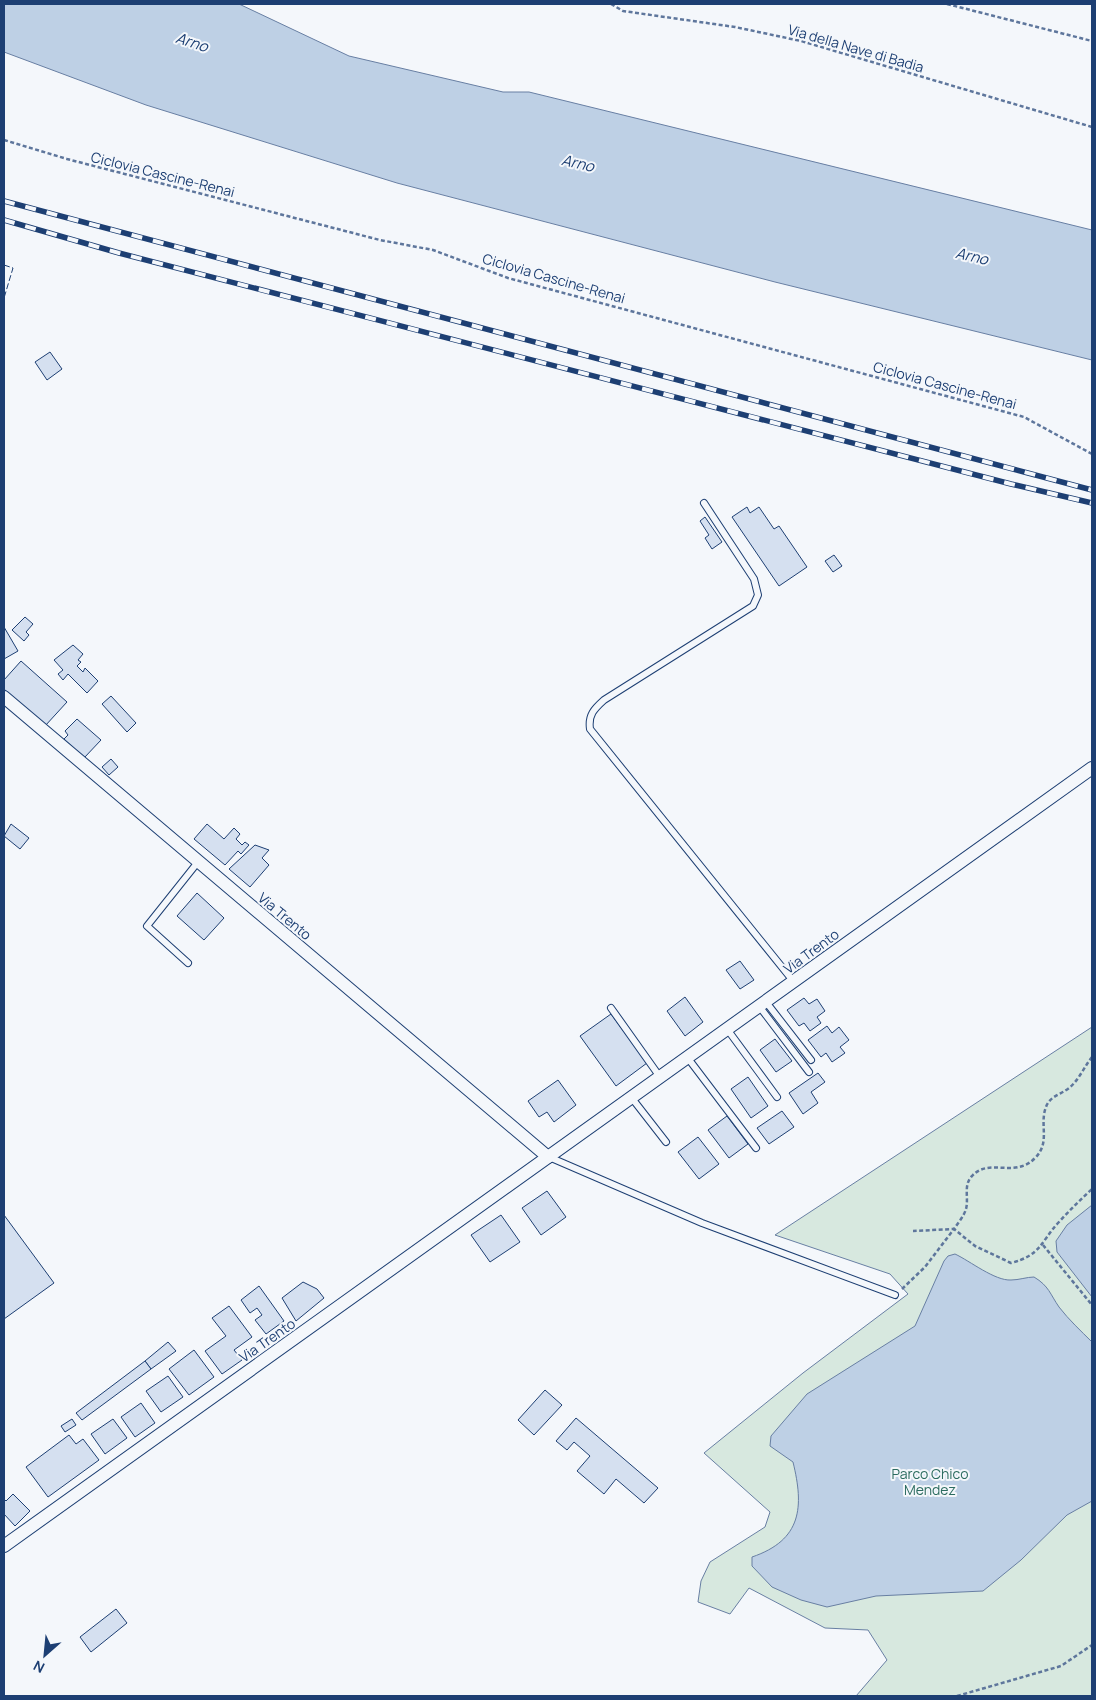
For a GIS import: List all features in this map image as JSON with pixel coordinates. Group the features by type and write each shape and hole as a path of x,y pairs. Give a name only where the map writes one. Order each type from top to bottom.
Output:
{"street":[{"name":"Via Trento","path":"4,697 548,1157"},
{"name":"Via Trento","path":"4,1546 1092,768"}],"lane":[{"path":"704,503 754,579 758,595 753,606 604,700 588,719 590,729 794,982"},
{"path":"188,963 147,926 198,862"},
{"path":"763,1004 811,1060"},
{"path":"763,1004 809,1072"},
{"path":"611,1008 660,1077"},
{"path":"728,1029 777,1097"},
{"path":"687,1057 756,1148"},
{"path":"631,1098 666,1142"},
{"path":"548,1157 702,1223 895,1295"}],"path":[{"name":"Via della Nave di Badia","path":"611,4 623,11 735,27 801,41 1092,127"},
{"path":"947,4 1092,41"},
{"name":"Ciclovia Cascine-Renai","path":"4,140 66,159 380,240 433,250 508,278 1024,416 1092,454"},
{"path":"895,1295 925,1267 954,1229 966,1209 970,1178 977,1171 986,1167 1013,1169 1027,1165 1037,1157 1046,1136 1044,1115 1046,1105 1052,1098 1073,1083 1092,1058"},
{"path":"913,1231 954,1229 975,1246 1011,1263 1027,1259 1043,1245 1056,1225 1092,1190"},
{"path":"1043,1245 1092,1305"},
{"path":"958,1696 1061,1666 1092,1645"}],"green space":[{"name":"Parco Chico Mendez","path":"1092,1027 1092,1696 856,1696 887,1660 868,1630 825,1628 749,1588 730,1614 698,1602 701,1581 710,1562 765,1527 770,1512 704,1453 803,1373 908,1294 890,1274 775,1235"}],"water":[{"name":"Arno","path":"4,4 239,4 349,56 503,92 529,92 1092,230 1092,360 775,282 397,183 146,105 4,52"},
{"path":"1092,1205 1092,1297 1057,1252 1056,1241 1067,1225"},
{"path":"955,1254 998,1277 1014,1280 1034,1277 1039,1280 1063,1312 1092,1342 1092,1501 1067,1515 1021,1560 983,1591 876,1596 827,1607 801,1600 772,1587 752,1566 752,1557 769,1550 790,1531 798,1507 798,1493 793,1462 770,1446 771,1436 807,1394 915,1326 944,1261 948,1256"}],"building":[{"path":"50,352 62,369 47,380 35,362"},
{"path":"747,507 750,513 759,507 774,529 779,526 807,567 779,586 732,517"},
{"path":"705,517 722,542 712,549 705,538 709,535 700,521"},
{"path":"834,555 842,566 833,572 825,561"},
{"path":"25,617 33,624 26,632 29,635 24,641 12,630"},
{"path":"4,627 18,651 4,659"},
{"path":"73,645 83,654 78,660 81,662 77,666 83,672 85,668 98,681 87,693 68,674 63,680 58,674 63,670 54,660"},
{"path":"21,661 67,702 45,726 4,689 4,680"},
{"path":"111,696 136,723 127,732 102,704"},
{"path":"77,719 101,740 84,758 64,739 68,735 65,731"},
{"path":"111,759 118,767 109,775 102,767"},
{"path":"11,824 29,838 20,849 4,836"},
{"path":"207,824 224,839 234,828 240,834 236,839 242,845 245,842 249,845 241,854 238,851 225,865 194,839"},
{"path":"255,845 269,850 262,858 269,865 250,887 229,869"},
{"path":"197,893 224,918 204,940 177,916"},
{"path":"740,961 754,980 740,989 726,970"},
{"path":"685,997 703,1022 685,1036 667,1011"},
{"path":"804,998 809,1004 817,999 825,1011 817,1017 821,1023 810,1031 804,1023 799,1026 787,1010"},
{"path":"611,1014 647,1063 616,1086 580,1036"},
{"path":"827,1026 832,1033 839,1027 849,1040 840,1047 845,1053 832,1062 826,1053 821,1057 808,1040"},
{"path":"775,1039 792,1061 776,1072 760,1050"},
{"path":"818,1073 825,1082 811,1092 818,1103 803,1114 789,1093"},
{"path":"748,1077 768,1106 751,1118 731,1089"},
{"path":"558,1080 576,1105 554,1122 547,1112 539,1117 528,1101"},
{"path":"782,1111 794,1127 769,1144 757,1128"},
{"path":"727,1116 748,1144 729,1158 708,1130"},
{"path":"698,1137 719,1164 699,1179 678,1152"},
{"path":"547,1191 566,1217 541,1235 522,1208"},
{"path":"4,1215 54,1283 4,1319"},
{"path":"501,1215 520,1242 490,1262 471,1235"},
{"path":"303,1282 317,1289 324,1298 296,1321 282,1298"},
{"path":"259,1286 284,1321 266,1334 255,1320 262,1315 257,1308 250,1313 241,1300"},
{"path":"229,1306 252,1337 234,1350 242,1360 222,1374 205,1351 226,1336 212,1318"},
{"path":"168,1342 176,1351 151,1369 145,1361"},
{"path":"194,1350 214,1377 189,1395 169,1369"},
{"path":"145,1361 151,1369 82,1420 76,1413"},
{"path":"168,1376 183,1397 161,1412 146,1391"},
{"path":"545,1390 562,1405 534,1435 518,1420"},
{"path":"141,1403 155,1423 135,1437 121,1417"},
{"path":"576,1418 658,1488 644,1503 616,1479 604,1494 577,1471 590,1456 574,1442 567,1450 556,1441"},
{"path":"72,1419 76,1425 65,1432 61,1426"},
{"path":"113,1419 127,1438 105,1454 91,1434"},
{"path":"69,1435 76,1444 83,1439 99,1460 48,1497 26,1467"},
{"path":"13,1494 30,1511 15,1526 4,1514 4,1499 6,1501"},
{"path":"116,1609 127,1623 91,1652 80,1637"}],"railway":[{"path":"4,201 1092,490"},
{"path":"4,220 119,253 1011,484 1092,503"}],"fence":[{"path":"4,265 13,268 4,298"}]}
